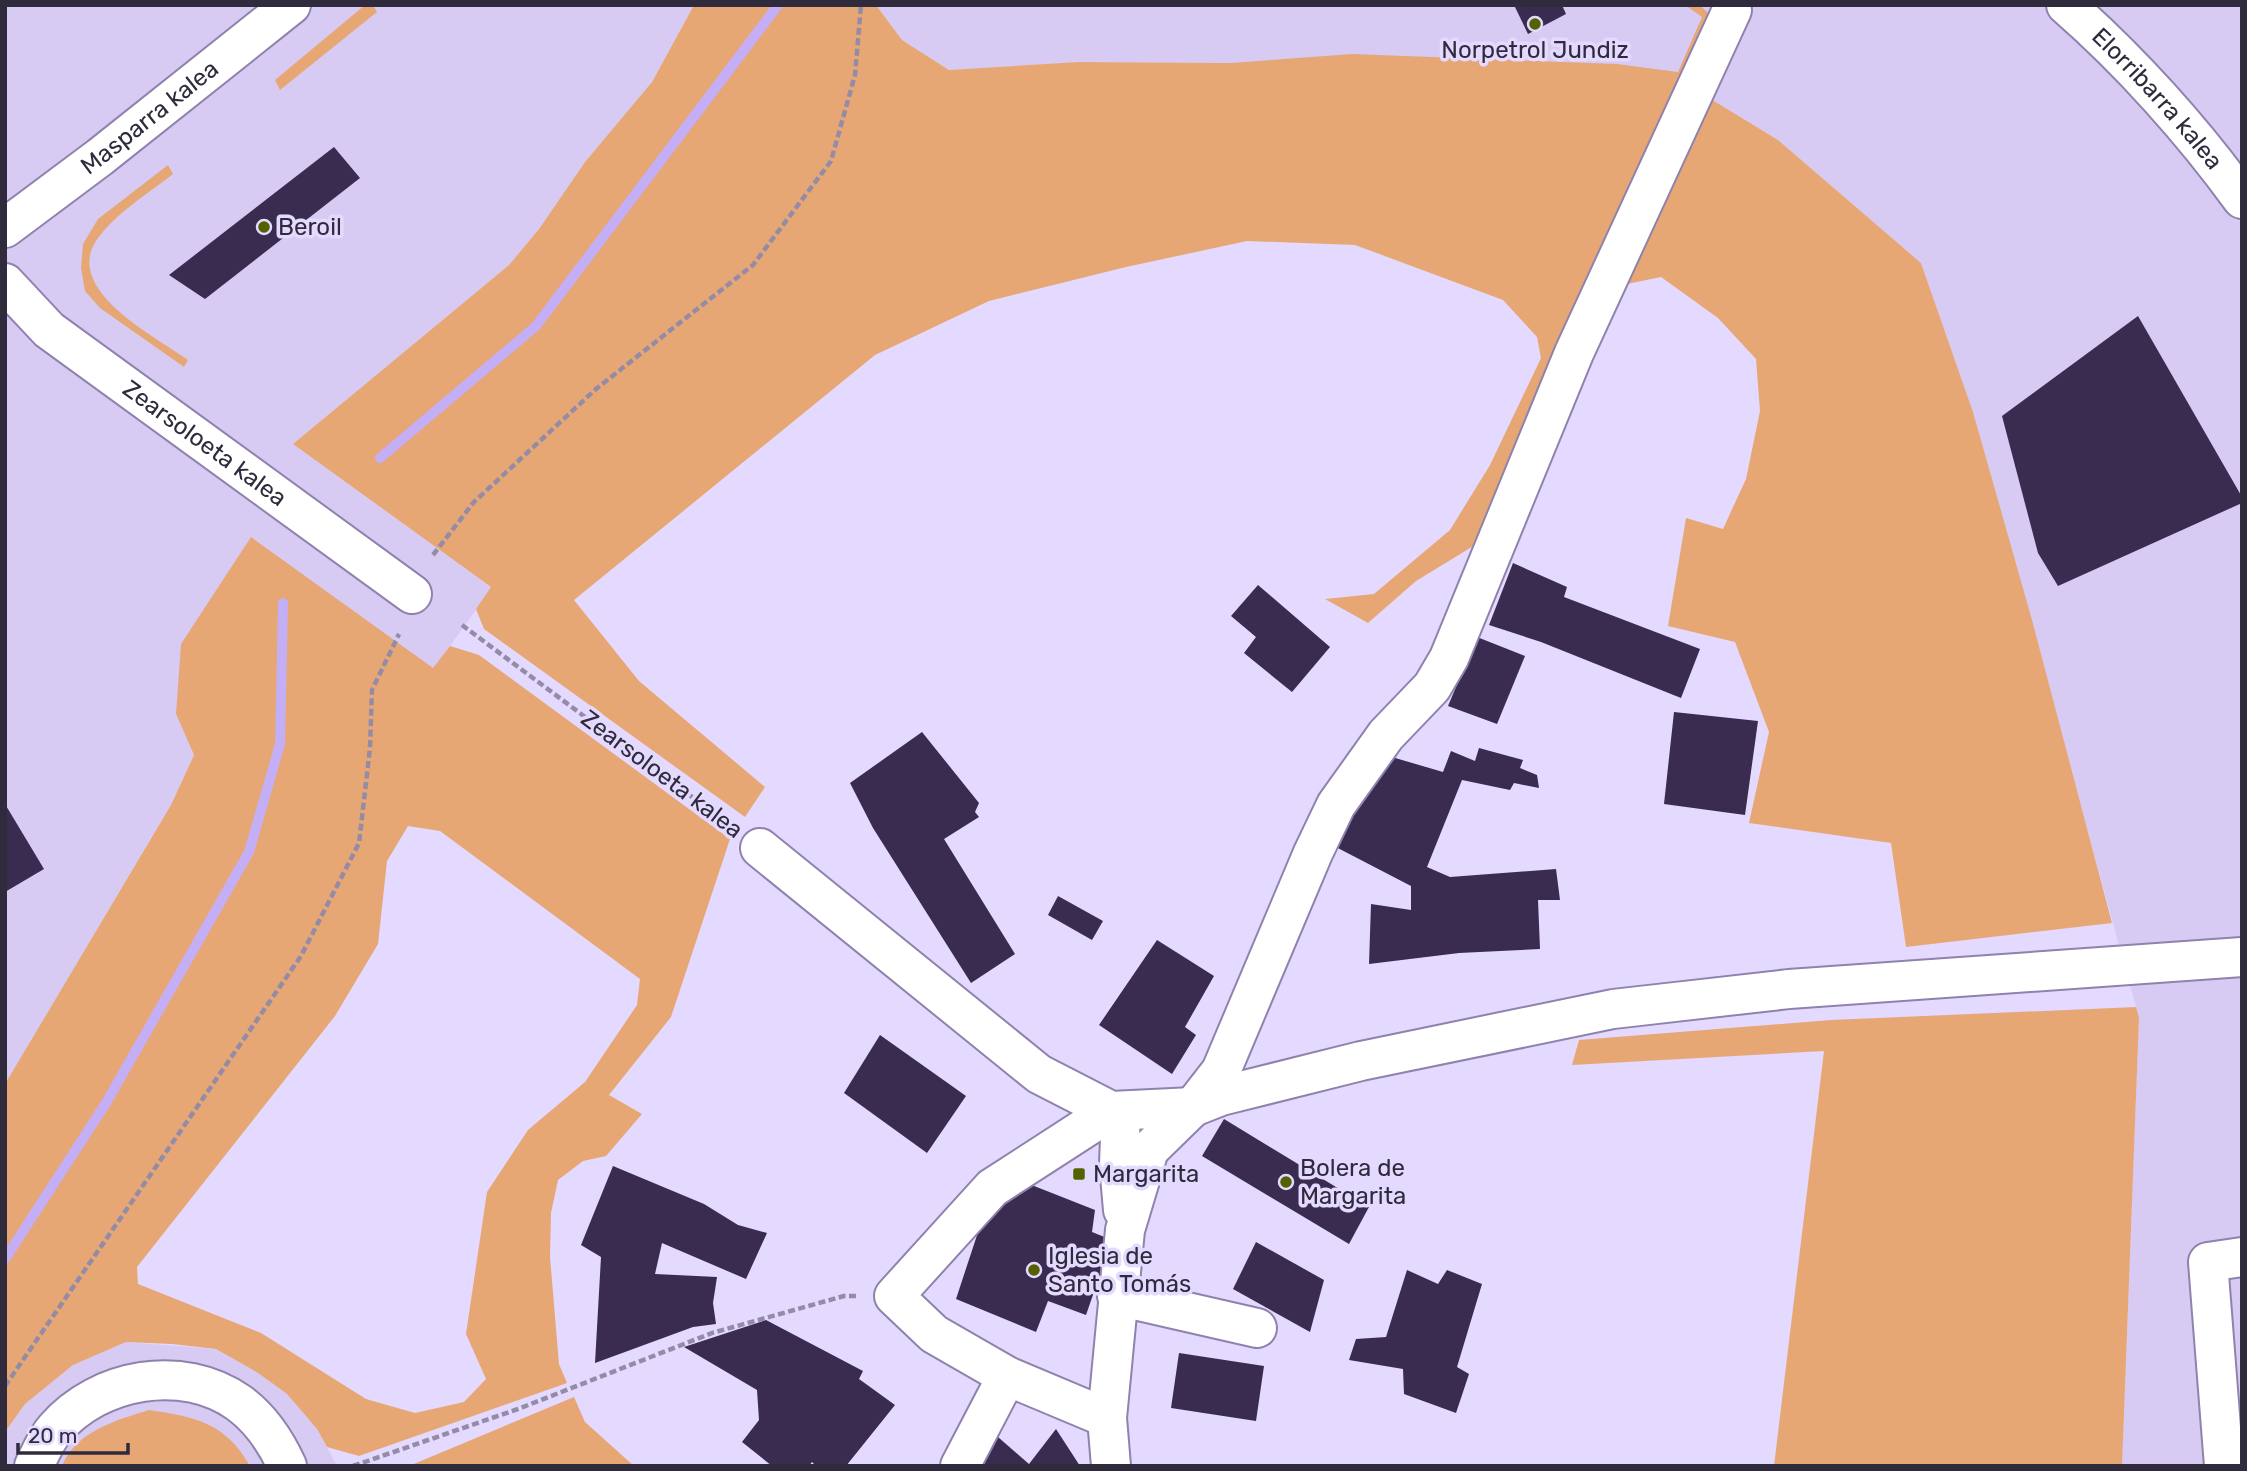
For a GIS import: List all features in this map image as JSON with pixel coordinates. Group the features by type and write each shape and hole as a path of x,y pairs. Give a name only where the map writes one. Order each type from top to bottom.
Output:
{"street":[{"name":"Masparra kalea","path":"5,228 111,149 290,5"},
{"name":"Elorribarra kalea","path":"2066,5 2179,122 2242,199"},
{"path":"1111,1466 1107,1418 1125,1230 1150,1150 1194,1107 1221,1071 1336,805 1386,735 1432,687 1449,658 1574,353 1732,10"},
{"name":"Zearsoloeta kalea","path":"5,283 49,330 412,594"},
{"path":"760,848 1039,1074 1116,1111 1194,1107 1221,1097 1362,1061 1614,1009 1789,989 2242,957"},
{"path":"1116,1111 1125,1230"},
{"path":"1107,1418 1007,1376 934,1334 894,1296 992,1188 1116,1111"},
{"path":"2224,1466 2208,1262 2242,1256"},
{"path":"1117,1296 1257,1328"},
{"path":"960,1466 1007,1376"},
{"path":"34,1466 54,1429 93,1396 141,1380 192,1382 239,1402 275,1438 287,1466"}],"path":[{"path":"433,555 474,502 596,389 753,265 831,161 855,75 861,5"},
{"name":"Zearsoloeta kalea","path":"462,625 760,848"},
{"path":"5,1386 301,956 359,843 370,748 372,690 399,634"},
{"path":"353,1466 518,1409 712,1333 844,1296 894,1296"}],"shaded area":[{"path":"5,5 694,5 652,82 585,162 539,229 509,265 293,444 492,588 433,669 251,537 176,714 194,755 171,805 5,1084"},
{"path":"365,5 373,5 377,12 280,90 275,80"},
{"path":"694,5 876,5 902,40 949,70 1078,62 1231,63 1352,54 1617,64 1678,72 1702,17 1685,5 1700,5 1710,15 1475,545 1416,581 1368,623 1325,599 1374,594 1450,530 1490,465 1541,358 1537,337 1503,300 1355,245 1247,241 989,301 875,355 574,600 639,681 765,787 745,817 484,629 476,609 491,587 293,444 509,265 539,229 585,162 652,82"},
{"path":"876,5 2242,5 2242,1466 2122,1466 2139,1018 1973,412 1921,263 1778,140 1687,84 1231,63 1078,62 949,70 902,40"},
{"path":"1706,96 1778,140 1921,263 1973,412 2032,620 2112,923 1906,947 1891,843 1749,823 1769,732 1735,642 1668,626 1686,518 1723,529 1746,479 1760,411 1756,359 1718,318 1661,277 1617,286"},
{"path":"168,165 173,174 103,231 89,260 92,277 103,295 136,325 188,360 184,367 100,308 85,291 81,268 83,244 98,219"},
{"path":"251,537 433,668 450,646 479,655 730,839 671,1017 609,1095 642,1114 606,1156 583,1161 558,1180 551,1213 550,1257 559,1364 567,1383 359,1456 327,1447 317,1429 287,1394 258,1373 216,1349 126,1342 73,1365 25,1404 5,1432 5,1084 171,805 194,755 176,714 181,644","holes":["408,826 440,831 640,979 637,1005 585,1082 528,1130 487,1192 466,1334 486,1379 464,1402 415,1413 366,1399 261,1333 138,1284 137,1267 335,1016 378,944 387,861"]},
{"path":"2136,1007 2139,1018 2122,1466 1774,1466 1824,1051 1572,1065 1579,1040 1831,1020"},
{"path":"126,1342 216,1349 258,1373 287,1394 317,1429 337,1466 5,1466 5,1432 25,1404 73,1365"},
{"path":"574,1397 585,1422 634,1466 409,1466"},
{"path":"149,1410 207,1424 230,1440 250,1466 62,1466 68,1454 87,1436 111,1423"}],"building":[{"name":"Norpetrol Jundiz","path":"1514,5 1562,5 1566,14 1528,34"},
{"name":"Beroil","path":"334,147 360,178 205,299 169,275"},
{"path":"2138,316 2242,497 2242,503 2058,586 2038,553 2002,416"},
{"path":"1513,563 1567,587 1564,597 1700,649 1681,698 1541,642 1489,625"},
{"path":"1258,585 1330,647 1292,692 1244,653 1256,637 1231,616"},
{"path":"1477,637 1525,656 1497,724 1448,706"},
{"path":"1674,712 1758,721 1745,815 1664,804"},
{"path":"922,732 979,803 975,812 979,817 944,839 1015,954 971,983 873,828 850,783"},
{"path":"1479,748 1523,760 1520,768 1537,775 1539,788 1514,783 1510,790 1462,780 1427,867 1450,877 1556,869 1560,900 1538,900 1540,949 1459,953 1369,964 1371,904 1411,910 1411,886 1332,845 1385,755 1443,772 1451,751 1475,761"},
{"path":"5,804 44,869 5,892"},
{"path":"1058,896 1103,921 1092,940 1048,915"},
{"path":"1157,940 1214,976 1185,1027 1196,1035 1172,1074 1099,1025"},
{"path":"880,1035 966,1096 927,1153 844,1093"},
{"name":"Bolera de Margarita","path":"1224,1119 1369,1207 1349,1244 1202,1156"},
{"path":"613,1166 704,1204 738,1225 767,1233 746,1279 662,1243 655,1274 717,1277 713,1303 716,1324 693,1327 595,1363 601,1257 581,1245"},
{"name":"Iglesia de Santo Tomás","path":"1024,1182 1095,1210 1092,1232 1112,1240 1086,1315 1048,1301 1036,1332 956,1299 987,1205"},
{"path":"1256,1242 1324,1280 1310,1332 1233,1289"},
{"path":"1407,1270 1438,1284 1447,1270 1482,1284 1457,1367 1469,1374 1456,1413 1404,1394 1403,1369 1349,1360 1356,1339 1386,1337"},
{"path":"766,1320 863,1371 859,1379 895,1405 846,1466 816,1466 812,1462 809,1466 772,1466 742,1442 759,1420 757,1390 684,1347"},
{"path":"1179,1353 1264,1366 1256,1421 1171,1408"},
{"path":"1056,1429 1080,1466 980,1466 998,1437 1029,1464"}],"waterway":[{"path":"380,458 536,326 778,5"},
{"path":"5,1259 106,1103 249,852 280,744 283,603"}],"place":[{"name":"Norpetrol Jundiz","path":"1535,24"},
{"name":"Beroil","path":"264,227"},
{"name":"Margarita","path":"1079,1174"},
{"name":"Bolera de Margarita","path":"1286,1182"},
{"name":"Iglesia de Santo Tomás","path":"1034,1270"}]}
